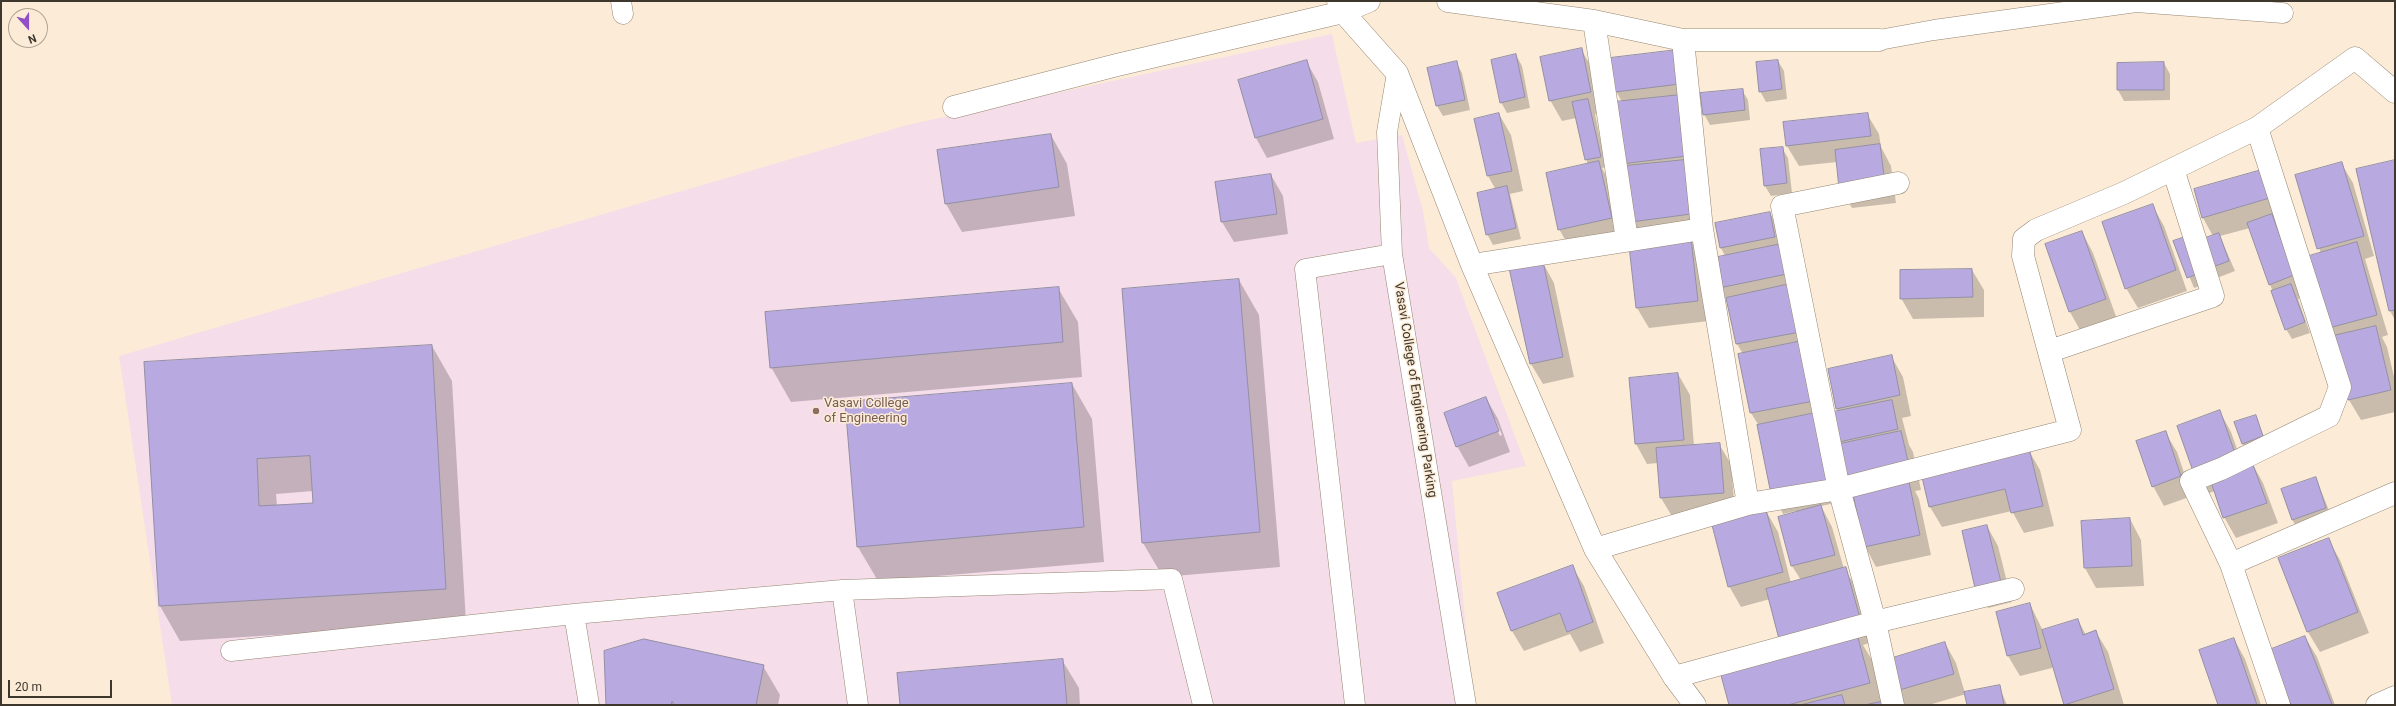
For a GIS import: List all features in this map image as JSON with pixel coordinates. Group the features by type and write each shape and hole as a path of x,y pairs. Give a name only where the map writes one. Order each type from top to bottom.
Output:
{"street":[{"path":"954,107 1341,6 1370,1"},
{"path":"1448,1 1594,21 1683,40 1879,40"},
{"path":"1341,6 1397,73 1472,265 1595,549 1674,677 1695,705"},
{"path":"1594,21 1627,240"},
{"path":"1683,40 1702,229 1748,504"},
{"path":"1595,549 1748,504 1839,489 2070,430 2050,351 2023,256 2024,239 2036,230 2124,193 2257,128 2355,58 2395,92"},
{"path":"2257,128 2340,387 2329,416 2221,469 2191,481 2231,564 2279,705"},
{"path":"2050,351 2213,296 2173,169"},
{"path":"1893,705 1875,622 1839,489 1782,206 1898,183"},
{"path":"1472,265 1702,229"},
{"path":"2231,564 2395,493"},
{"path":"1674,677 1875,622 2013,589"},
{"path":"2377,705 2395,697"}],"lane":[{"path":"1879,40 1934,30 2136,2 2283,13"},
{"name":"Vasavi College of Engineering Parking","path":"1397,73 1387,132 1392,254 1466,705"},
{"path":"1355,705 1305,269 1392,254"},
{"path":"231,651 574,614 842,590 1172,579 1203,705"},
{"path":"842,590 858,705"},
{"path":"574,614 589,705"}],"shaded area":[{"name":"Vasavi College of Engineering","path":"1332,34 1356,143 1402,135 1423,211 1429,248 1456,278 1526,466 1452,481 1473,705 172,705 119,356 907,125"}],"building":[{"path":"1582,48 1591,92 1549,101 1540,57"},
{"path":"1677,50 1680,84 1615,92 1610,58"},
{"path":"1516,54 1525,97 1500,103 1491,60"},
{"path":"1307,60 1323,119 1255,138 1238,80"},
{"path":"1778,60 1782,89 1759,92 1756,62"},
{"path":"1457,61 1465,100 1436,106 1427,68"},
{"path":"2164,62 2164,90 2117,90 2117,63"},
{"path":"1743,89 1745,110 1703,115 1700,93"},
{"path":"1680,95 1687,156 1621,164 1614,102"},
{"path":"1588,99 1601,157 1585,160 1572,102"},
{"path":"1499,113 1512,171 1487,176 1474,119"},
{"path":"1868,113 1871,136 1786,146 1783,122"},
{"path":"1051,134 1059,187 945,204 937,150"},
{"path":"1880,144 1885,183 1839,188 1835,150"},
{"path":"1783,147 1787,183 1764,186 1760,149"},
{"path":"1685,160 1691,214 1631,222 1625,166"},
{"path":"2395,160 2395,310 2389,311 2356,169"},
{"path":"1599,161 1612,218 1558,230 1546,173"},
{"path":"2342,162 2364,236 2317,249 2295,175"},
{"path":"2265,169 2273,197 2202,218 2194,189"},
{"path":"1271,174 1277,214 1221,222 1215,182"},
{"path":"1507,186 1516,228 1486,235 1477,193"},
{"path":"2153,204 2176,270 2125,289 2102,222"},
{"path":"1770,212 1775,237 1720,248 1715,223"},
{"path":"2272,214 2294,275 2269,285 2247,223"},
{"path":"2082,231 2106,299 2069,312 2045,244"},
{"path":"2219,233 2229,261 2210,268 2200,240"},
{"path":"2188,236 2201,273 2187,278 2173,241"},
{"path":"1691,238 1698,301 1636,308 1629,246"},
{"path":"2357,242 2377,315 2329,328 2309,256"},
{"path":"1781,244 1787,274 1719,288 1713,258"},
{"path":"1543,261 1563,357 1530,364 1509,268"},
{"path":"1972,269 1973,297 1900,299 1900,270"},
{"path":"1239,279 1260,532 1142,543 1122,289"},
{"path":"1790,284 1800,332 1736,344 1726,298"},
{"path":"2291,284 2305,322 2285,330 2271,291"},
{"path":"1059,287 1063,342 770,368 765,312"},
{"path":"2376,326 2391,390 2348,400 2333,336"},
{"path":"1802,341 1814,401 1750,413 1738,354"},
{"path":"432,345 446,589 159,606 144,362","holes":["310,456 313,503 259,506 257,459"]},
{"path":"1892,355 1900,395 1836,409 1828,369"},
{"path":"1678,373 1684,440 1635,444 1629,378"},
{"path":"1072,383 1084,527 857,547 845,402"},
{"path":"1486,397 1499,431 1456,447 1444,413"},
{"path":"1892,400 1898,429 1839,442 1833,412"},
{"path":"2220,410 2237,459 2194,474 2177,426"},
{"path":"1815,413 1829,482 1771,494 1757,425"},
{"path":"2256,415 2263,436 2242,444 2234,422"},
{"path":"1901,431 1910,470 1844,484 1835,445"},
{"path":"2166,431 2181,476 2152,487 2136,441"},
{"path":"1720,443 1724,493 1660,498 1656,448"},
{"path":"2029,448 2043,506 2011,513 2005,489 1929,507 1921,473"},
{"path":"2252,462 2267,503 2223,518 2209,476"},
{"path":"1908,477 1920,535 1864,547 1852,489"},
{"path":"2316,477 2326,508 2292,520 2281,489"},
{"path":"1821,505 1835,555 1791,566 1778,517"},
{"path":"1766,510 1783,572 1728,587 1712,525"},
{"path":"2130,518 2132,566 2084,568 2081,521"},
{"path":"1987,525 2001,582 1975,588 1962,531"},
{"path":"2329,538 2358,612 2307,632 2278,558"},
{"path":"1573,565 1593,622 1567,632 1560,613 1511,631 1497,593"},
{"path":"1846,567 1861,622 1780,643 1766,589"},
{"path":"2030,603 2041,648 2007,656 1996,612"},
{"path":"2078,619 2083,635 2096,630 2114,689 2064,705 2042,630"},
{"path":"1856,630 1870,683 1788,705 1729,705 1719,668"},
{"path":"2305,636 2332,704 2291,705 2269,650"},
{"path":"2234,638 2257,705 2218,705 2199,650"},
{"path":"644,639 764,665 756,705 674,705 672,701 671,705 606,705 604,651"},
{"path":"1945,642 1954,674 1896,691 1886,660"},
{"path":"1063,659 1067,705 900,705 897,673"},
{"path":"2000,685 2004,705 1967,705 1964,692"},
{"path":"1842,695 1845,705 1800,705"},
{"path":"1885,701 1886,705 1865,705"}],"place":[{"name":"Vasavi College of Engineering","path":"816,411"}]}
